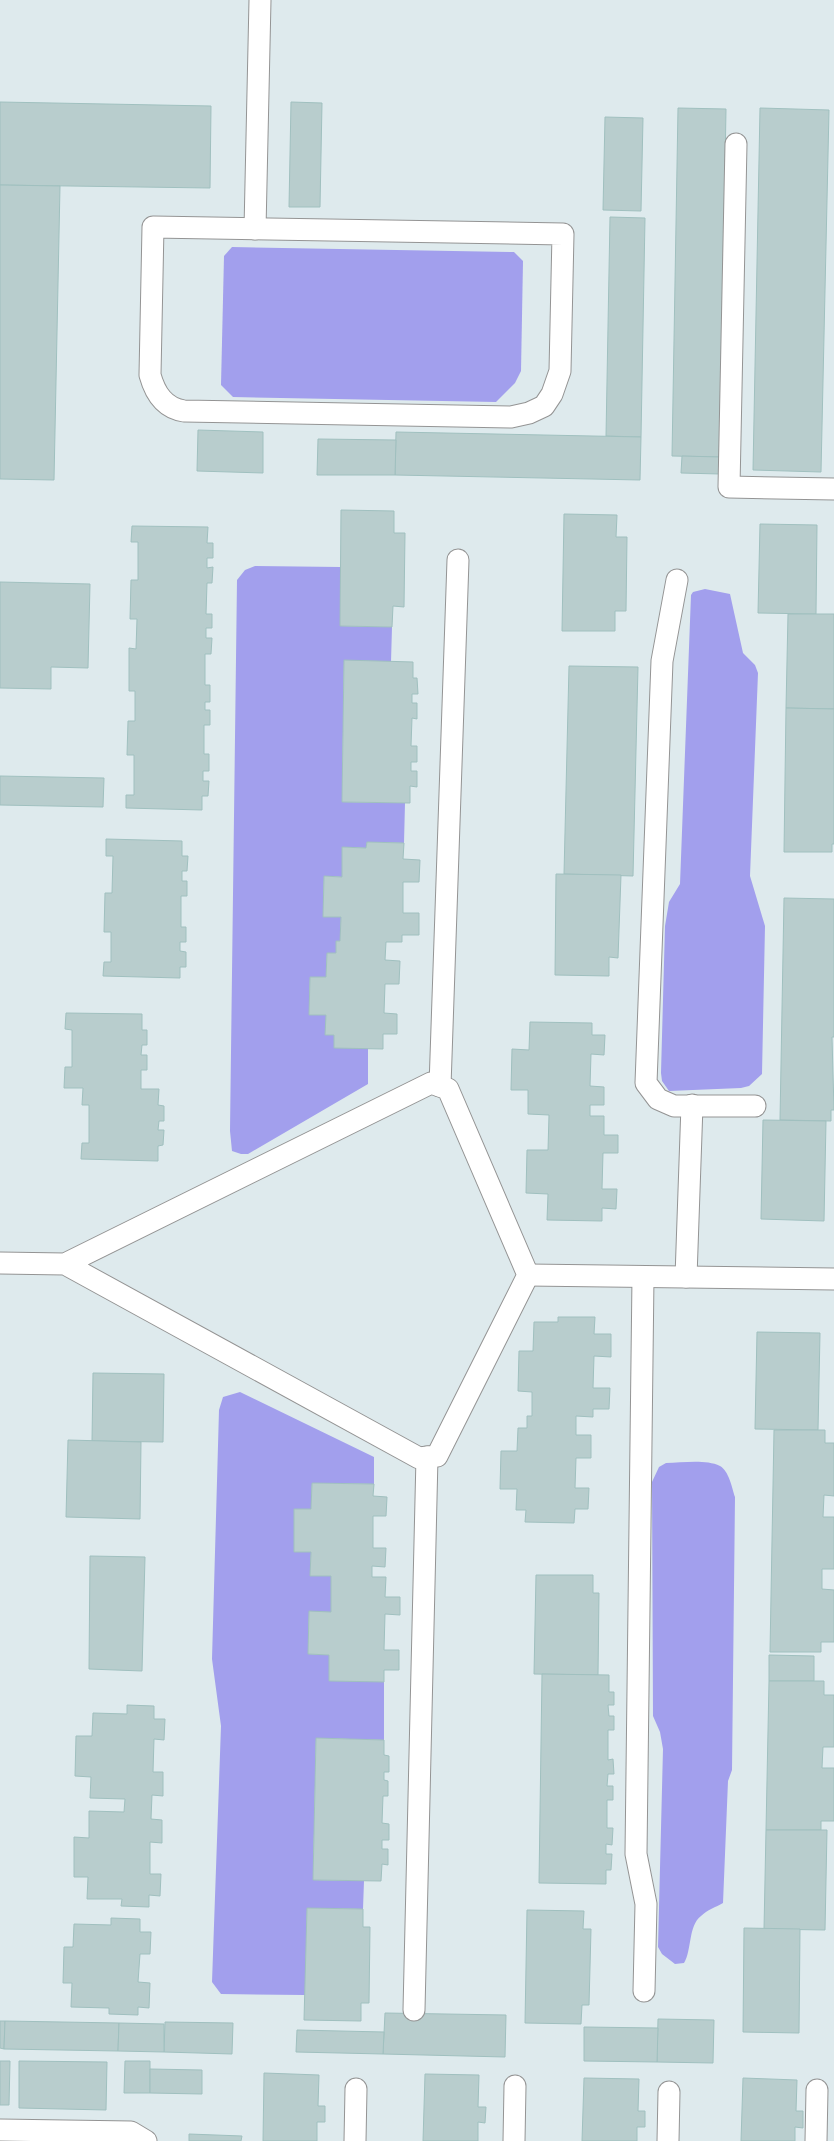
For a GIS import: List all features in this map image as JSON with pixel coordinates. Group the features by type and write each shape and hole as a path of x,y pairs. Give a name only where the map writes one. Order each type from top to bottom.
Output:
{"lane":[{"path":"255,229 260,0"},
{"path":"736,144 729,487 834,489"},
{"path":"153,227 255,229 563,234 560,371 552,394 544,406 529,413 511,417 184,411 172,409 154,390 150,375 153,227"},
{"path":"440,1086 458,560"},
{"path":"677,580 662,661 646,1083 658,1099 674,1106 755,1106"},
{"path":"0,1263 65,1264 431,1083 448,1089 528,1275 437,1456 419,1458 65,1264"},
{"path":"686,1277 692,1105"},
{"path":"528,1275 834,1278"},
{"path":"643,1277 636,1854 646,1904 644,1991"},
{"path":"414,2010 427,1457"},
{"path":"514,2141 515,2086"},
{"path":"355,2141 356,2089"},
{"path":"816,2141 817,2090"},
{"path":"668,2141 669,2092"},
{"path":"0,2130 131,2132 146,2141"}],"shaded area":[{"path":"232,247 514,252 523,261 521,371 515,383 496,402 233,397 221,385 224,256"},
{"path":"255,566 340,567 340,626 392,627 391,662 344,661 342,802 405,803 404,843 367,842 366,848 343,847 342,877 324,876 323,917 341,917 340,941 336,941 336,953 327,953 326,977 310,977 309,1014 326,1015 326,1035 334,1035 368,1048 368,1084 248,1154 241,1154 232,1151 230,1131 237,580 245,570"},
{"path":"705,589 730,594 743,653 755,665 758,673 750,876 765,926 762,1074 749,1086 741,1088 669,1091 662,1081 661,1073 665,926 669,902 680,884 691,595 693,592"},
{"path":"240,1392 374,1457 374,1484 312,1483 311,1509 294,1509 294,1551 311,1552 310,1576 331,1576 331,1612 309,1612 308,1654 329,1655 384,1682 384,1740 316,1738 313,1880 364,1881 363,1909 307,1908 305,1995 221,1994 212,1982 221,1726 212,1659 219,1410 223,1397"},
{"path":"701,1462 720,1466 728,1476 735,1497 732,1770 728,1781 723,1903 706,1912 697,1920 692,1932 684,1963 675,1964 662,1954 658,1947 663,1749 660,1732 653,1716 652,1482 659,1467 666,1463"}],"building":[{"path":"0,102 211,106 210,188 0,185"},
{"path":"291,102 322,103 320,207 289,207"},
{"path":"678,108 726,109 720,457 672,456"},
{"path":"760,108 829,110 821,472 753,470"},
{"path":"605,117 643,118 641,211 603,210"},
{"path":"0,185 60,186 54,480 0,479"},
{"path":"610,217 645,218 641,437 606,436"},
{"path":"198,430 263,432 263,473 197,471"},
{"path":"396,432 641,437 640,480 395,475"},
{"path":"318,439 396,440 395,475 317,475"},
{"path":"682,456 720,457 720,474 681,473"},
{"path":"341,510 394,511 394,533 405,533 404,607 393,606 392,627 340,626"},
{"path":"564,514 617,515 616,537 627,537 626,611 615,611 615,631 562,631"},
{"path":"760,524 817,525 816,614 758,613"},
{"path":"132,526 208,527 207,543 213,543 213,558 207,558 207,568 213,567 212,583 207,583 206,614 212,614 212,628 206,628 206,638 212,638 211,654 205,654 205,685 210,685 210,702 205,702 205,710 210,710 210,725 204,725 204,754 209,754 209,771 203,771 203,781 209,781 208,796 202,796 202,810 126,808 126,795 134,795 134,755 127,755 128,721 135,721 135,691 129,691 129,648 136,649 137,619 130,619 131,580 138,580 138,542 131,542"},
{"path":"0,582 90,584 88,668 51,667 51,689 0,688"},
{"path":"788,614 834,614 834,709 786,708"},
{"path":"344,660 413,662 413,678 417,678 418,694 412,694 412,703 417,703 417,719 412,718 411,746 417,746 417,762 411,762 411,771 417,771 417,787 410,786 410,803 342,802"},
{"path":"569,666 638,667 633,876 564,874"},
{"path":"786,708 834,709 834,844 832,844 832,852 784,852"},
{"path":"0,776 104,778 103,807 0,805"},
{"path":"106,839 182,841 182,856 188,856 187,871 182,871 182,881 187,881 187,896 181,896 181,927 186,927 186,942 180,942 180,951 186,952 186,967 180,967 180,978 103,976 104,962 111,962 111,932 104,932 105,893 112,893 113,856 106,856"},
{"path":"367,842 404,843 403,859 420,860 419,882 403,882 403,913 419,913 419,935 402,935 402,942 386,942 385,960 400,961 399,984 385,984 384,1013 397,1014 397,1034 383,1034 383,1049 334,1048 334,1035 325,1035 326,1015 309,1015 310,977 326,977 327,953 336,953 336,941 340,941 341,917 323,917 324,876 342,877 342,847 366,848"},
{"path":"556,874 621,875 618,958 609,957 609,976 555,975"},
{"path":"784,898 834,899 834,1037 832,1037 834,1110 831,1110 831,1121 780,1120"},
{"path":"66,1013 142,1014 142,1030 147,1030 147,1045 142,1045 141,1055 147,1055 147,1070 141,1070 141,1089 159,1089 158,1105 164,1106 164,1121 159,1121 158,1130 164,1130 163,1145 158,1146 158,1161 81,1159 82,1143 89,1143 89,1105 82,1105 83,1088 64,1088 65,1067 72,1067 72,1030 65,1029"},
{"path":"530,1022 592,1023 592,1035 605,1035 604,1055 591,1054 590,1086 604,1087 604,1105 590,1105 590,1116 604,1116 604,1135 618,1135 618,1153 603,1153 602,1189 617,1189 616,1209 602,1208 602,1221 547,1220 548,1194 526,1193 527,1150 548,1150 549,1115 528,1114 528,1090 511,1090 512,1049 529,1050"},
{"path":"763,1120 826,1121 824,1221 761,1219"},
{"path":"558,1317 595,1317 594,1334 611,1334 611,1357 594,1356 593,1388 610,1388 609,1409 593,1409 593,1417 576,1416 576,1435 591,1435 591,1458 576,1458 575,1488 589,1488 588,1509 575,1509 574,1523 525,1522 526,1510 516,1510 517,1489 500,1489 501,1451 517,1451 518,1428 527,1428 527,1416 532,1416 532,1392 518,1391 519,1351 533,1351 534,1322 558,1322"},
{"path":"757,1332 820,1333 818,1430 755,1429"},
{"path":"93,1373 164,1374 163,1442 92,1441"},
{"path":"774,1430 825,1430 825,1443 834,1443 834,1496 824,1495 823,1517 834,1517 834,1569 822,1569 822,1589 834,1590 834,1642 821,1642 821,1652 770,1652"},
{"path":"68,1440 141,1442 140,1519 66,1517"},
{"path":"312,1483 374,1484 373,1496 387,1497 386,1516 373,1516 373,1548 386,1548 385,1567 372,1566 372,1577 386,1577 385,1597 400,1597 400,1615 385,1614 384,1650 399,1650 399,1670 384,1670 384,1682 329,1681 329,1655 308,1654 309,1611 331,1612 331,1576 310,1576 311,1552 294,1552 294,1509 311,1509"},
{"path":"90,1556 145,1557 142,1671 89,1669"},
{"path":"536,1575 593,1575 593,1593 599,1593 598,1675 534,1674"},
{"path":"769,1655 814,1656 814,1681 769,1681"},
{"path":"542,1674 609,1675 609,1692 614,1692 614,1705 608,1705 609,1716 614,1716 614,1730 608,1730 608,1760 613,1759 614,1774 608,1774 607,1786 613,1786 613,1800 607,1800 607,1828 613,1828 612,1845 606,1844 606,1854 612,1854 611,1870 606,1870 606,1884 539,1883"},
{"path":"769,1681 824,1681 824,1695 834,1695 834,1747 823,1747 822,1768 834,1768 834,1821 821,1821 821,1830 766,1830"},
{"path":"127,1705 154,1706 154,1719 165,1719 164,1740 154,1739 153,1772 163,1772 163,1796 152,1795 151,1819 162,1820 162,1843 150,1842 150,1874 161,1874 160,1896 149,1895 149,1907 121,1906 122,1899 87,1899 88,1877 74,1877 74,1837 89,1838 89,1811 124,1812 125,1799 90,1798 91,1777 75,1776 76,1736 92,1736 93,1713 127,1714"},
{"path":"316,1738 384,1740 384,1755 389,1756 389,1772 384,1772 384,1780 388,1781 388,1796 383,1796 382,1823 389,1824 389,1840 382,1840 382,1849 388,1849 388,1865 382,1864 381,1881 313,1880"},
{"path":"766,1830 827,1830 825,1930 764,1929"},
{"path":"307,1908 363,1909 363,1927 370,1927 369,2003 361,2003 361,2021 304,2020"},
{"path":"527,1910 584,1911 583,1929 591,1929 589,2005 582,2005 581,2024 525,2023"},
{"path":"111,1918 140,1919 140,1932 151,1932 150,1954 140,1954 138,1982 150,1983 149,2008 138,2007 138,2015 109,2014 109,2008 71,2007 72,1983 63,1983 64,1947 73,1947 74,1924 111,1925"},
{"path":"744,1928 800,1929 799,2033 743,2032"},
{"path":"385,2013 506,2015 505,2057 383,2054"},
{"path":"658,2019 714,2020 713,2063 657,2062"},
{"path":"0,2021 5,2021 4,2049 0,2048"},
{"path":"5,2021 119,2023 118,2051 4,2049"},
{"path":"165,2022 233,2023 232,2054 164,2052"},
{"path":"119,2023 164,2024 164,2052 118,2051"},
{"path":"584,2027 658,2028 657,2062 584,2061"},
{"path":"297,2030 384,2032 383,2054 296,2052"},
{"path":"0,2061 10,2061 9,2105 0,2105"},
{"path":"19,2061 107,2062 106,2110 19,2108"},
{"path":"125,2061 150,2061 150,2093 124,2093"},
{"path":"150,2069 202,2070 202,2094 150,2093"},
{"path":"264,2073 319,2075 318,2106 325,2106 325,2122 317,2122 317,2141 263,2141"},
{"path":"425,2074 479,2075 478,2107 486,2107 485,2123 478,2122 478,2141 423,2141"},
{"path":"584,2078 639,2079 638,2111 645,2111 645,2127 637,2127 637,2141 582,2141"},
{"path":"743,2078 797,2080 796,2111 803,2111 803,2128 795,2127 795,2141 741,2141"},
{"path":"189,2134 242,2136 241,2141 189,2141"}]}
